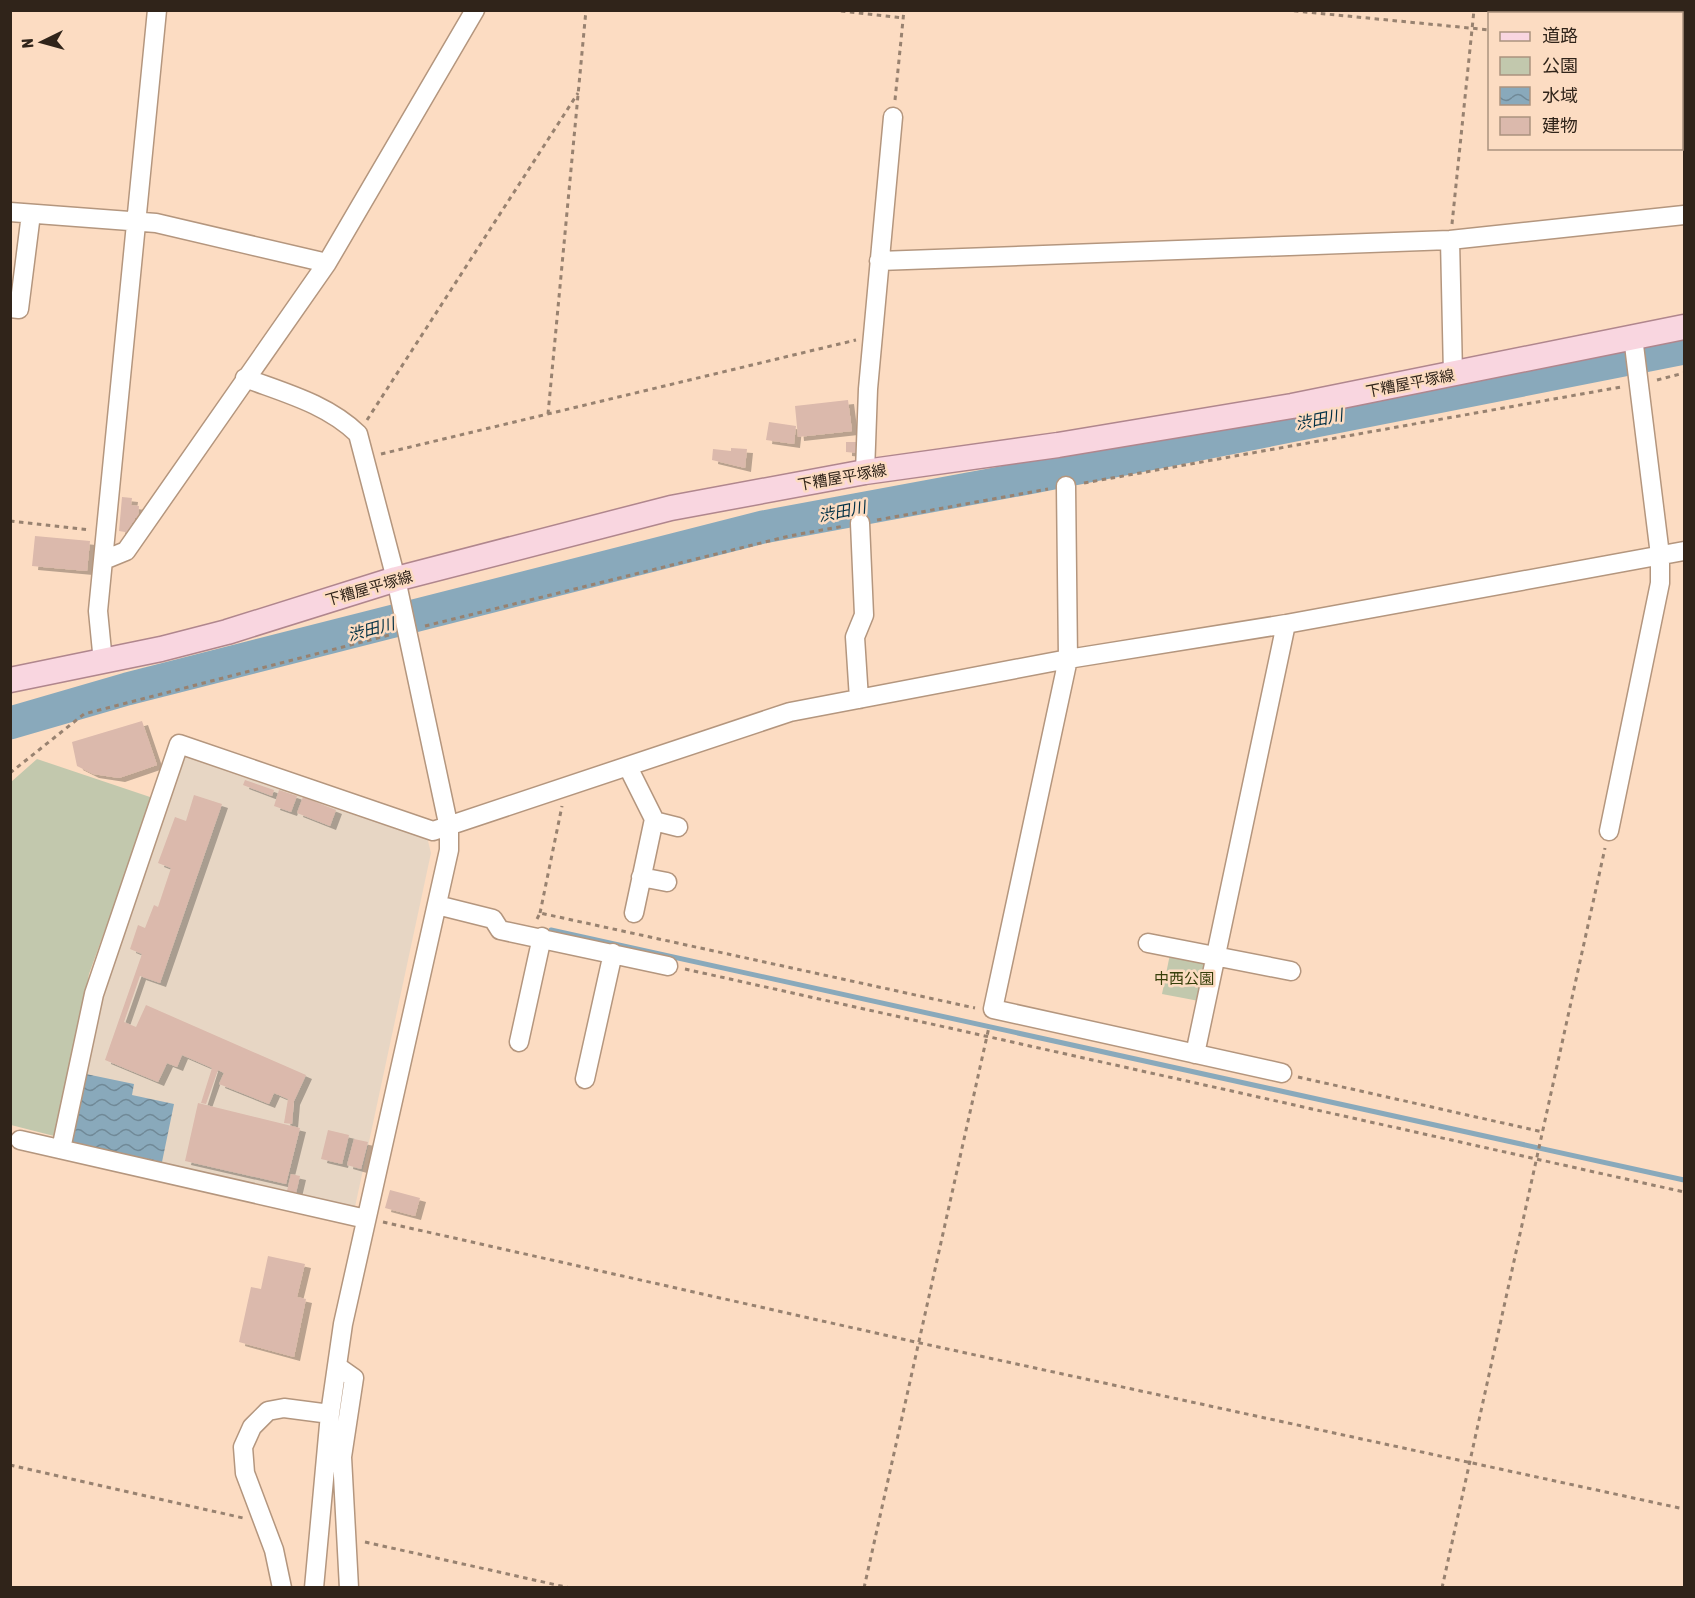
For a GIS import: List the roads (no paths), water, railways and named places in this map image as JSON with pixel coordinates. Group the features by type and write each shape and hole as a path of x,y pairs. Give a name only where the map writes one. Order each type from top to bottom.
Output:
{"main road":[{"name":"下糟屋平塚線","path":"10,680 103,662 398,589 671,508 865,472 1070,443 1292,406 1684,327"}],"street":[{"path":"103,662 98,611 157,10"},
{"path":"104,560 126,551 327,263 475,10"},
{"path":"865,472 872,336 893,117"},
{"path":"10,212 156,223 327,263"},
{"path":"10,308 19,309 31,214"},
{"path":"879,261 1450,240 1684,214"},
{"path":"1450,240 1454,374"},
{"path":"1609,831 1660,583 1660,555 1633,337"},
{"path":"245,378 315,405 341,418 358,434 398,589 449,828 449,850 366,1218 337,1366 330,1414 314,1587"},
{"path":"1066,486 1068,659 993,1009 1281,1073"},
{"path":"859,699 855,637 864,615 860,523"},
{"path":"61,1149 94,994 179,744 433,831 449,828 790,712 1068,659 1286,624 1684,551"},
{"path":"1195,1054 1286,624"},
{"path":"628,767 654,821 634,913"},
{"path":"654,821 678,826"},
{"path":"641,878 667,882"},
{"path":"436,905 493,919 500,930 668,966"},
{"path":"519,1042 537,937"},
{"path":"1148,943 1291,971"},
{"path":"585,1079 613,953"},
{"path":"20,1140 366,1218"},
{"path":"337,1366 354,1378 342,1457 349,1587"},
{"path":"282,1587 265,1523 245,1473 242,1453 248,1434 262,1416 276,1409 330,1414"}],"water":[{"path":"86,1074 134,1084 132,1095 174,1104 162,1162 71,1143"}],"waterway":[{"name":"渋田川","path":"10,723 127,689 763,527 1033,477 1684,348"},
{"path":"551,930 1684,1180"}],"park label":[{"name":"中西公園","path":"1184,978"}]}
